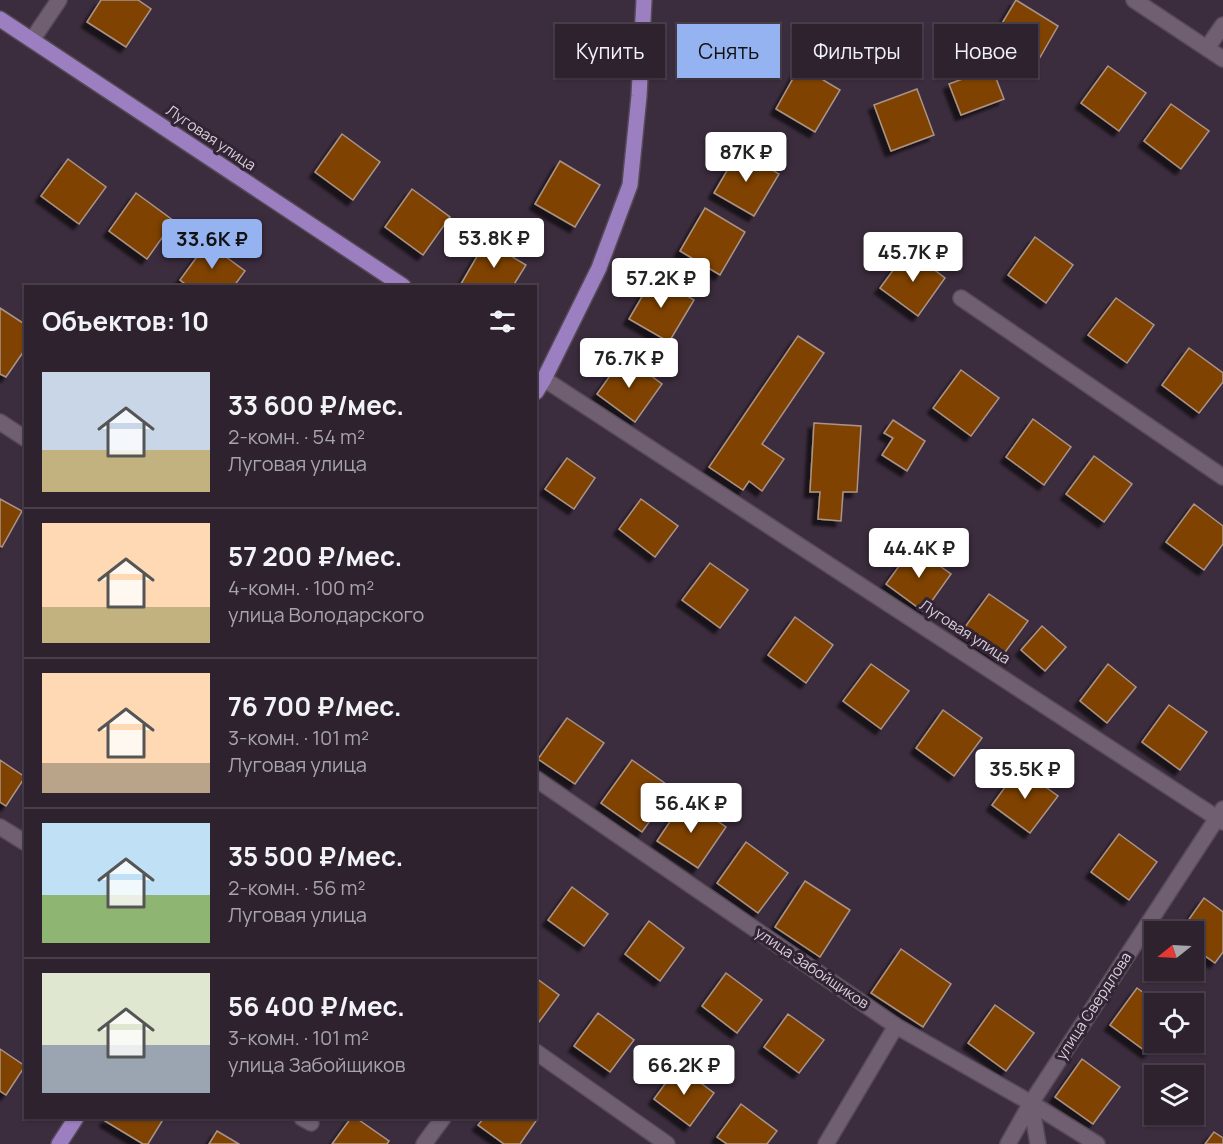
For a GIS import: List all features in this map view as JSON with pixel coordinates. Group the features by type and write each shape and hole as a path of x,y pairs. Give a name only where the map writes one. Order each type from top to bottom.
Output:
{"main road":[{"path":"538,382 599,268 630,185 639,96 644,0"},
{"name":"Луговая улица","path":"0,19 401,285"},
{"path":"58,1144 75,1119"}],"street":[{"path":"32,40 59,0"},
{"path":"1134,0 1223,58"},
{"path":"1207,48 1223,25"},
{"path":"961,298 1223,477"},
{"name":"Луговая улица","path":"538,382 1221,816"},
{"path":"0,422 24,438"},
{"name":"улица Забойщиков","path":"537,780 896,1026 1031,1103 1097,1144"},
{"name":"улица Свердлова","path":"1008,1144 1031,1103 1221,816"},
{"path":"0,827 24,842"},
{"path":"826,1144 896,1026"},
{"path":"537,1053 667,1144"},
{"path":"1031,1103 1038,1144"},
{"path":"424,1144 441,1119"}],"building":[{"path":"101,0 138,0 151,9 126,47 87,22"},
{"path":"1016,0 1058,26 1038,61 1038,24 1002,24"},
{"path":"1108,66 1146,93 1119,131 1081,103"},
{"path":"793,78 820,78 840,90 815,132 776,109"},
{"path":"965,78 996,78 1004,99 961,115 949,84"},
{"path":"917,89 934,135 891,151 874,105"},
{"path":"1171,104 1209,131 1181,169 1144,141"},
{"path":"342,134 380,162 353,200 315,172"},
{"path":"739,150 779,174 754,216 714,193"},
{"path":"68,159 106,187 79,224 41,196"},
{"path":"560,161 600,185 575,227 535,204"},
{"path":"412,189 450,217 423,255 385,227"},
{"path":"136,193 174,221 147,259 109,231"},
{"path":"705,208 745,232 720,275 680,251"},
{"path":"1035,237 1073,265 1046,303 1008,275"},
{"path":"486,241 526,265 514,285 461,284"},
{"path":"207,243 245,271 235,285 187,285 180,280"},
{"path":"908,250 945,278 918,316 880,288"},
{"path":"654,276 694,300 669,342 629,319"},
{"path":"1116,298 1154,325 1127,363 1088,335"},
{"path":"0,308 24,324 24,351 6,377 0,374"},
{"path":"798,336 824,353 762,444 784,459 762,491 749,481 743,490 709,467"},
{"path":"1189,348 1223,373 1223,382 1199,413 1162,385"},
{"path":"624,356 662,384 635,422 597,394"},
{"path":"961,370 999,398 971,436 933,408"},
{"path":"1033,419 1071,447 1044,485 1006,457"},
{"path":"893,420 925,441 907,471 882,455 893,438 884,433"},
{"path":"814,423 861,426 857,492 843,492 841,521 818,519 820,492 810,492"},
{"path":"1094,456 1132,484 1104,522 1066,494"},
{"path":"567,458 595,478 574,509 545,489"},
{"path":"0,499 22,511 2,547 0,546"},
{"path":"641,499 678,526 655,557 619,529"},
{"path":"1194,504 1223,526 1223,544 1204,570 1166,542"},
{"path":"913,547 951,574 924,612 886,584"},
{"path":"710,563 748,590 720,628 682,600"},
{"path":"989,594 1028,621 1000,659 962,631"},
{"path":"795,617 833,645 806,683 768,655"},
{"path":"1042,626 1066,647 1045,671 1021,650"},
{"path":"871,664 909,691 881,729 843,701"},
{"path":"1108,664 1136,687 1107,723 1080,701"},
{"path":"1169,705 1207,732 1180,770 1142,742"},
{"path":"943,710 982,738 954,776 916,748"},
{"path":"567,718 604,743 575,784 538,759"},
{"path":"0,760 24,779 6,806 0,802"},
{"path":"632,760 673,789 642,832 601,803"},
{"path":"1019,768 1058,796 1030,833 992,805"},
{"path":"685,799 726,827 698,868 657,841"},
{"path":"1119,834 1157,862 1129,900 1091,872"},
{"path":"746,842 788,873 758,913 717,883"},
{"path":"805,881 850,910 820,957 775,927"},
{"path":"572,887 608,914 584,946 548,920"},
{"path":"1204,898 1223,912 1223,952 1215,963 1204,955 1204,921 1188,921"},
{"path":"649,921 684,948 660,981 625,954"},
{"path":"901,949 951,984 923,1027 871,993"},
{"path":"726,973 762,1000 737,1033 702,1006"},
{"path":"537,979 559,995 537,1025"},
{"path":"1137,988 1144,993 1144,1050 1110,1025"},
{"path":"995,1005 1034,1033 1006,1071 968,1043"},
{"path":"598,1013 634,1040 610,1072 574,1046"},
{"path":"788,1014 824,1040 799,1073 764,1047"},
{"path":"0,1049 24,1068 6,1095 0,1091"},
{"path":"1082,1059 1120,1087 1093,1124 1055,1097"},
{"path":"678,1066 714,1093 690,1126 654,1099"},
{"path":"741,1104 777,1131 767,1144 727,1144 717,1137"},
{"path":"538,1118 520,1144 504,1144 478,1125 483,1119"},
{"path":"106,1119 163,1119 148,1144 143,1144 105,1121"},
{"path":"350,1119 357,1119 389,1141 387,1144 332,1144"},
{"path":"217,1131 239,1144 209,1144"},
{"path":"1214,1132 1223,1138 1223,1144 1205,1144"}]}
